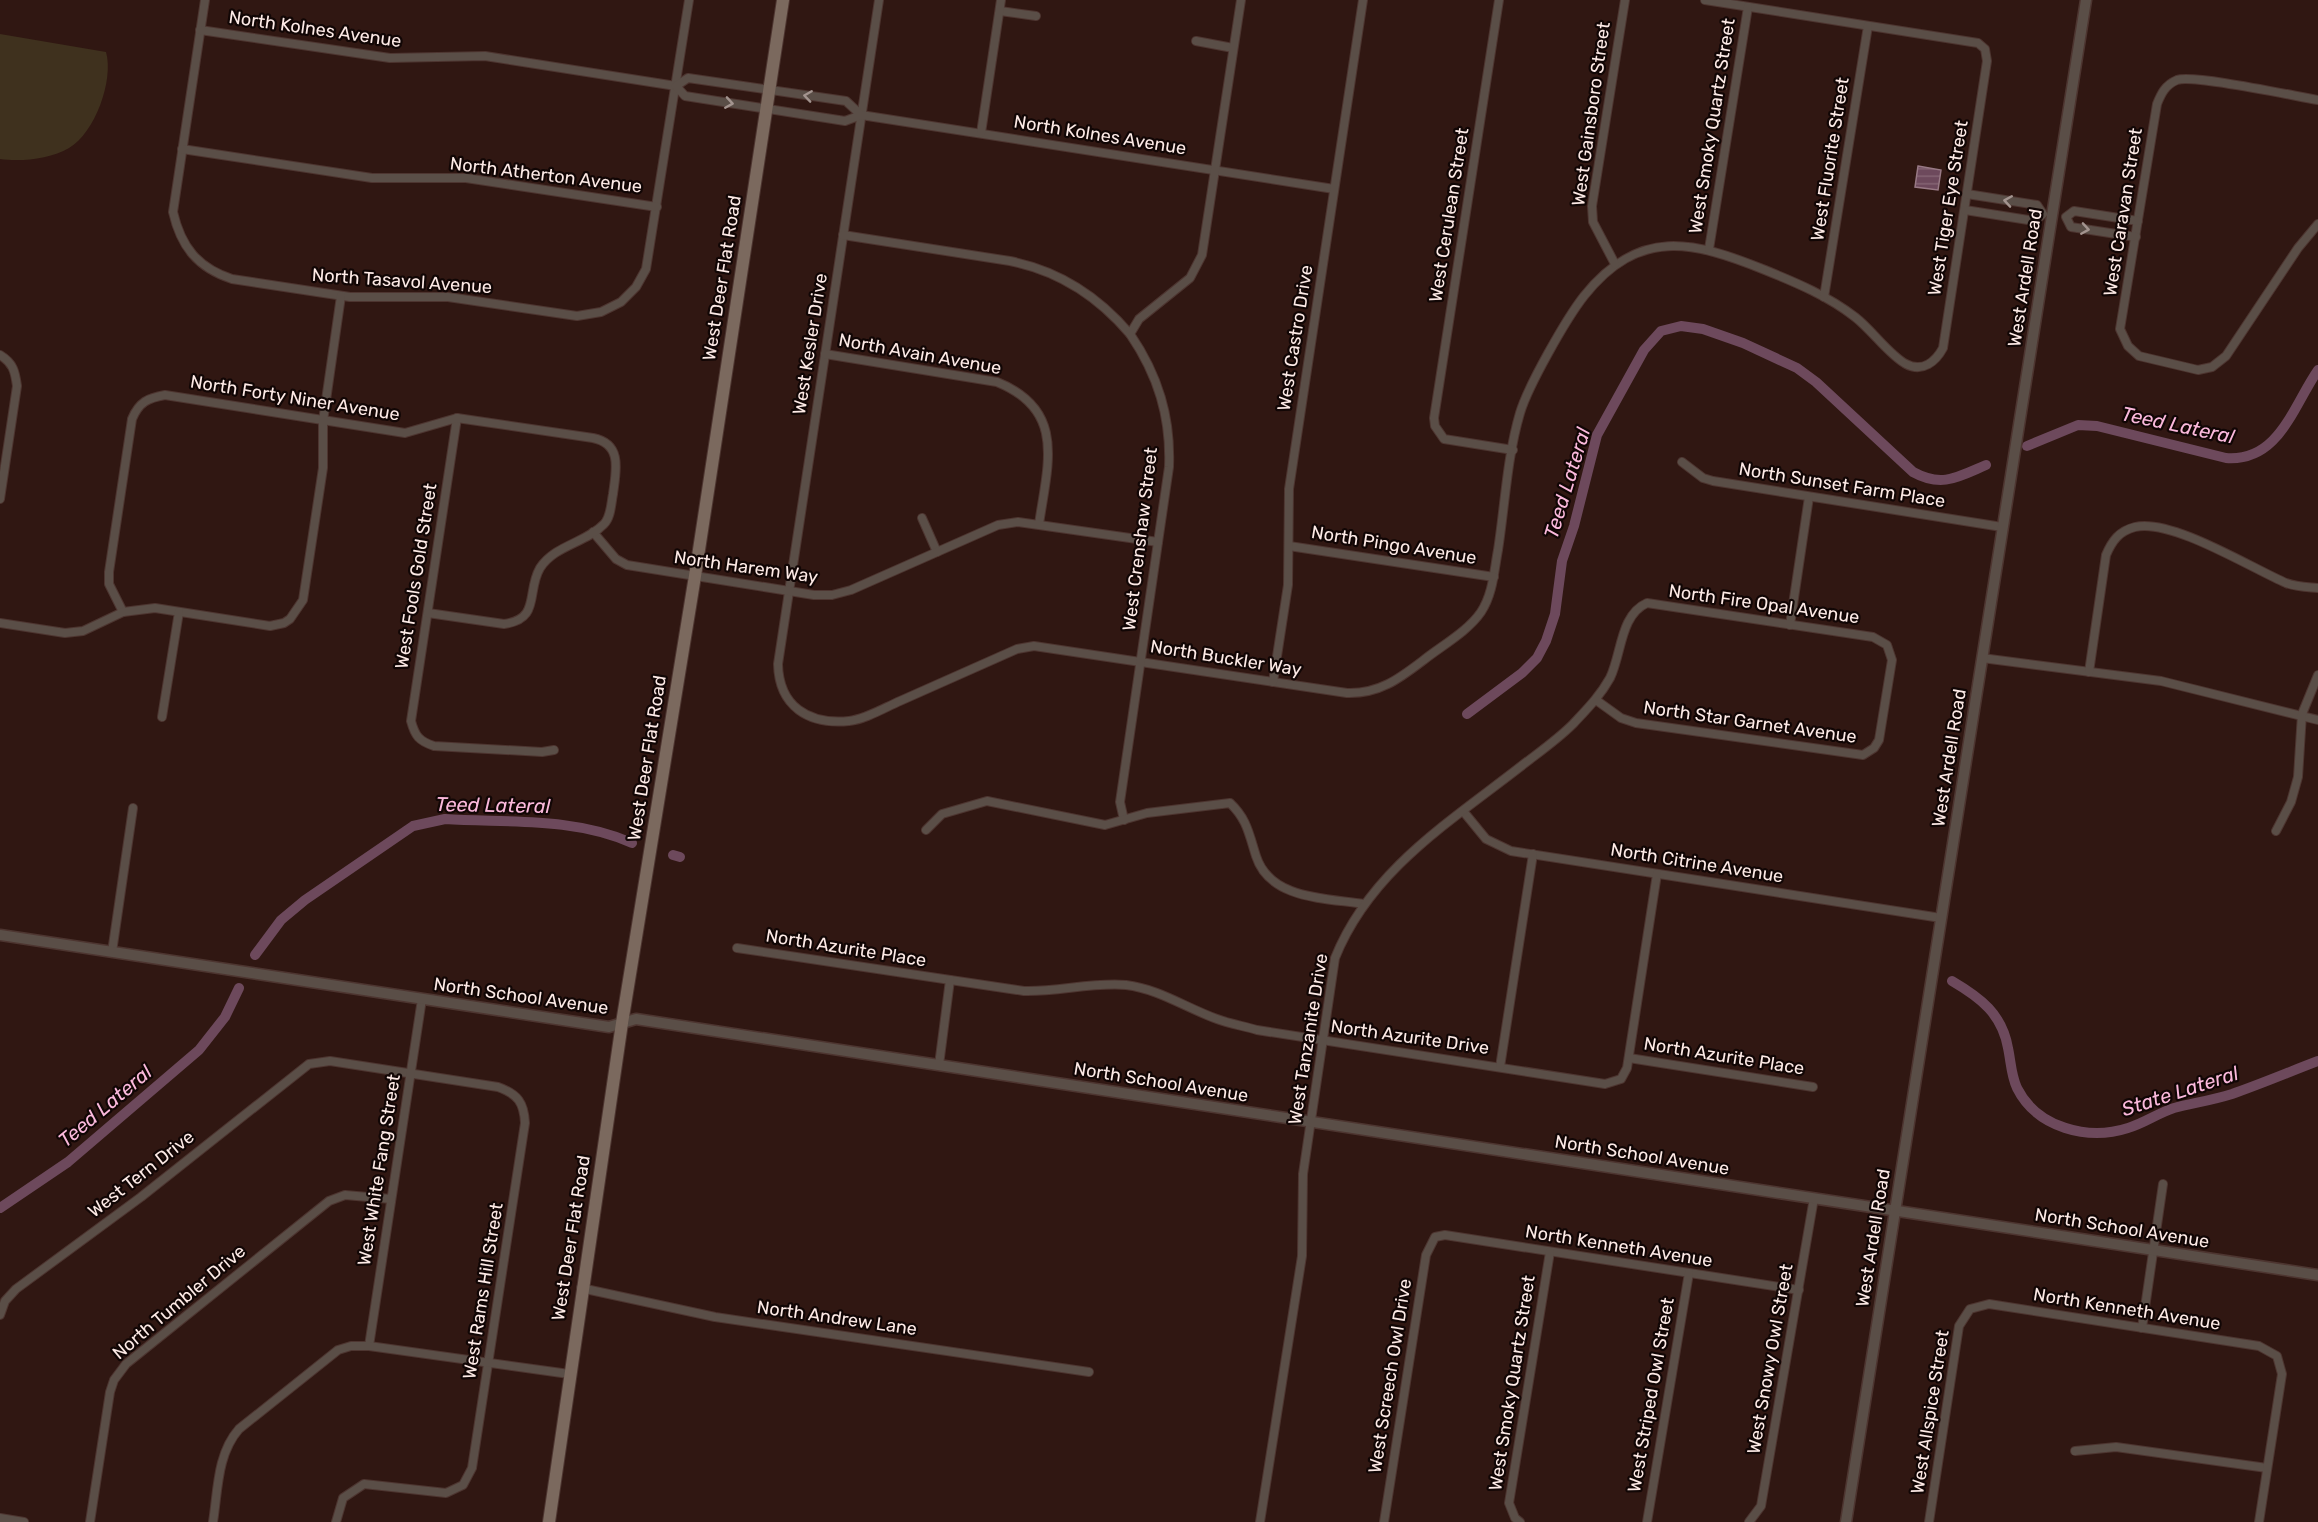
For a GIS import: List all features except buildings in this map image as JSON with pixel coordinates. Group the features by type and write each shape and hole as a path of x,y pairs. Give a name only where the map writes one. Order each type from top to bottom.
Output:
{"main road":[{"name":"West Deer Flat Road","path":"549,1522 622,1023 695,576 783,0"}],"street":[{"path":"182,149 205,0"},
{"path":"657,207 689,0"},
{"name":"West Kesler Drive","path":"783,692 778,680 778,664 879,0"},
{"path":"981,134 1001,0"},
{"path":"1130,334 1139,320 1190,278 1202,255 1241,0"},
{"name":"West Castro Drive","path":"1273,682 1288,585 1289,489 1364,0"},
{"name":"West Cerulean Street","path":"1499,0 1434,418 1438,434 1451,441 1513,450"},
{"name":"West Gainsboro Street","path":"1615,264 1593,222 1592,206 1625,0"},
{"path":"1705,0 1868,26"},
{"name":"West Ardell Road","path":"1846,1522 1982,658 2047,214 2085,0"},
{"name":"West Smoky Quartz Street","path":"1709,249 1748,7"},
{"path":"1000,11 1036,16"},
{"name":"West Tiger Eye Street","path":"1868,26 1978,43 1985,49 1988,62 1943,348 1936,360 1928,366"},
{"name":"West Fluorite Street","path":"1824,297 1868,26"},
{"name":"North Kolnes Avenue","path":"200,30 390,58 485,56 675,86 685,96 767,109 845,121 861,115 1334,189"},
{"path":"1196,41 1233,48"},
{"name":"North Kolnes Avenue","path":"675,86 688,78 846,101 861,115"},
{"name":"West Caravan Street","path":"2318,99 2190,79 2169,84 2157,104 2120,329 2128,346 2139,356 2198,369 2212,367 2226,356 2298,248 2318,224"},
{"name":"North Atherton Avenue","path":"182,149 372,178 466,178 657,207"},
{"name":"North Tasavol Avenue","path":"182,149 173,213 178,233 188,251 215,273 232,279 341,296 448,297 577,316 601,312 621,302 636,287 646,269 657,207"},
{"path":"1967,194 2037,205 2047,214 2066,217 2074,211 2138,221"},
{"path":"1965,210 2035,221 2047,214"},
{"path":"2066,217 2071,227 2136,237"},
{"name":"West Crenshaw Street","path":"843,235 1010,261 1036,267 1061,277 1088,293 1106,308 1130,334 1148,363 1158,384 1168,423 1169,467 1120,802 1124,820"},
{"name":"North Buckler Way","path":"783,692 789,703 804,714 816,718 849,721 1017,649 1048,647 1347,693 1362,693 1386,687 1472,623 1487,603 1494,577 1513,450 1523,405 1575,306 1593,284 1615,264 1633,255 1665,246 1709,249 1805,287 1824,297 1856,318 1906,364 1928,366"},
{"path":"0,623 65,633 83,631 123,612 155,608 270,626 290,619 303,600 323,468 323,421 341,296"},
{"name":"North Avain Avenue","path":"825,354 997,382 1011,387 1037,409 1046,426 1048,442 1039,524"},
{"path":"0,355 8,359 15,370 17,386 0,499"},
{"name":"North Forty Niner Avenue","path":"123,612 110,584 109,572 132,419 137,407 149,398 165,395 405,433 457,418 603,440 611,447 617,466 610,512 605,523 593,532"},
{"name":"West Fools Gold Street","path":"457,418 411,721 417,738 434,746 542,752 554,750"},
{"name":"North Sunset Farm Place","path":"1682,462 1702,478 1713,481 2002,527"},
{"path":"1790,625 1809,497"},
{"path":"922,518 937,552"},
{"name":"North Harem Way","path":"593,532 616,559 627,565 789,591 832,595 851,590 998,525 1017,522 1039,524 1158,542"},
{"path":"2089,672 2106,555 2111,542 2122,533 2136,527 2151,527 2188,537 2286,583 2318,588"},
{"path":"428,613 504,624 516,622 525,616 540,568 558,552 593,532"},
{"name":"North Pingo Avenue","path":"1289,546 1494,577"},
{"name":"North Fire Opal Avenue","path":"1636,608 1647,603 1874,637 1887,645 1892,660 1879,740 1869,753"},
{"name":"West Tanzanite Drive","path":"1260,1522 1302,1256 1302,1180 1335,958 1348,927 1402,859 1565,732 1596,700 1610,677 1620,652 1630,615 1636,608"},
{"path":"162,717 179,612"},
{"path":"1982,658 2161,681 2253,706 2302,714 2318,720"},
{"path":"2276,831 2292,802 2298,777 2302,714 2318,675"},
{"name":"North Star Garnet Avenue","path":"1596,700 1621,718 1636,723 1857,756 1869,753"},
{"path":"926,830 942,814 987,801 1105,825 1147,813 1230,803 1243,816 1258,862 1266,875 1279,885 1293,892 1364,904"},
{"path":"112,952 133,808"},
{"name":"North Citrine Avenue","path":"1463,811 1486,839 1498,846 1533,854 1941,918"},
{"path":"1500,1067 1533,854"},
{"path":"1629,1058 1658,874"},
{"name":"North School Avenue","path":"0,935 609,1027 636,1019 2318,1275"},
{"name":"North Azurite Place","path":"737,948 950,980"},
{"path":"939,1065 950,980"},
{"name":"North Azurite Drive","path":"950,980 1024,992 1048,992 1098,984 1127,986 1157,992 1217,1019 1257,1030 1605,1084 1621,1079 1629,1058"},
{"name":"West White Fang Street","path":"369,1346 422,999"},
{"name":"North Azurite Place","path":"1629,1058 1813,1087"},
{"name":"West Tern Drive","path":"0,1315 6,1301 16,1289 141,1197 309,1064 330,1061 411,1073"},
{"name":"West Rams Hill Street","path":"336,1522 343,1498 354,1488 376,1483 446,1493 463,1485 472,1468 525,1124 520,1100 512,1092 498,1087 411,1073"},
{"path":"2142,1328 2163,1184"},
{"name":"North Tumbler Drive","path":"90,1522 110,1392 114,1380 126,1364 329,1201 353,1194 391,1199"},
{"name":"West Snowy Owl Street","path":"1749,1522 1761,1506 1814,1198"},
{"name":"North Kenneth Avenue","path":"1435,1237 1445,1235 1799,1290"},
{"name":"West Screech Owl Drive","path":"1384,1522 1426,1256 1435,1237"},
{"name":"West Smoky Quartz Street","path":"1517,1520 1509,1503 1550,1252"},
{"name":"West Striped Owl Street","path":"1647,1522 1689,1273"},
{"name":"North Andrew Lane","path":"582,1288 715,1317 1089,1372"},
{"name":"North Kenneth Avenue","path":"1970,1309 1989,1304 2259,1346 2277,1356 2282,1374 2267,1468"},
{"name":"West Allspice Street","path":"1929,1522 1959,1326 1970,1309"},
{"path":"213,1522 224,1451 239,1429 338,1350 351,1346 369,1346 569,1374"},
{"path":"2075,1451 2116,1447 2267,1468 2259,1522"},
{"path":"0,1518 24,1522"}],"shaded area":[{"path":"0,34 106,52 107,77 100,105 87,131 69,148 35,159 0,159"},
{"path":"1918,166 1941,170 1938,190 1915,187"}],"waterway":[{"name":"Teed Lateral","path":"1467,714 1522,673 1537,658 1546,641 1555,614 1562,561 1574,526 1597,435 1644,350 1661,331 1681,326 1703,329 1743,343 1797,368 1816,382 1913,472 1923,477 1950,479 1986,465"},
{"name":"Teed Lateral","path":"2027,446 2078,425 2097,426 2226,458 2244,457 2259,451 2272,441 2292,415 2318,370"},
{"name":"Teed Lateral","path":"255,955 281,920 305,900 413,826 445,819 540,823 587,829 632,843"},
{"name":"Teed Lateral","path":"673,855 680,857"},
{"name":"State Lateral","path":"1952,981 1981,1001 1995,1016 2005,1036 2015,1083 2026,1102 2050,1122 2081,1132 2113,1132 2128,1128 2174,1108 2232,1094 2318,1061"},
{"name":"Teed Lateral","path":"0,1208 68,1162 199,1050 225,1017 239,988"}]}
